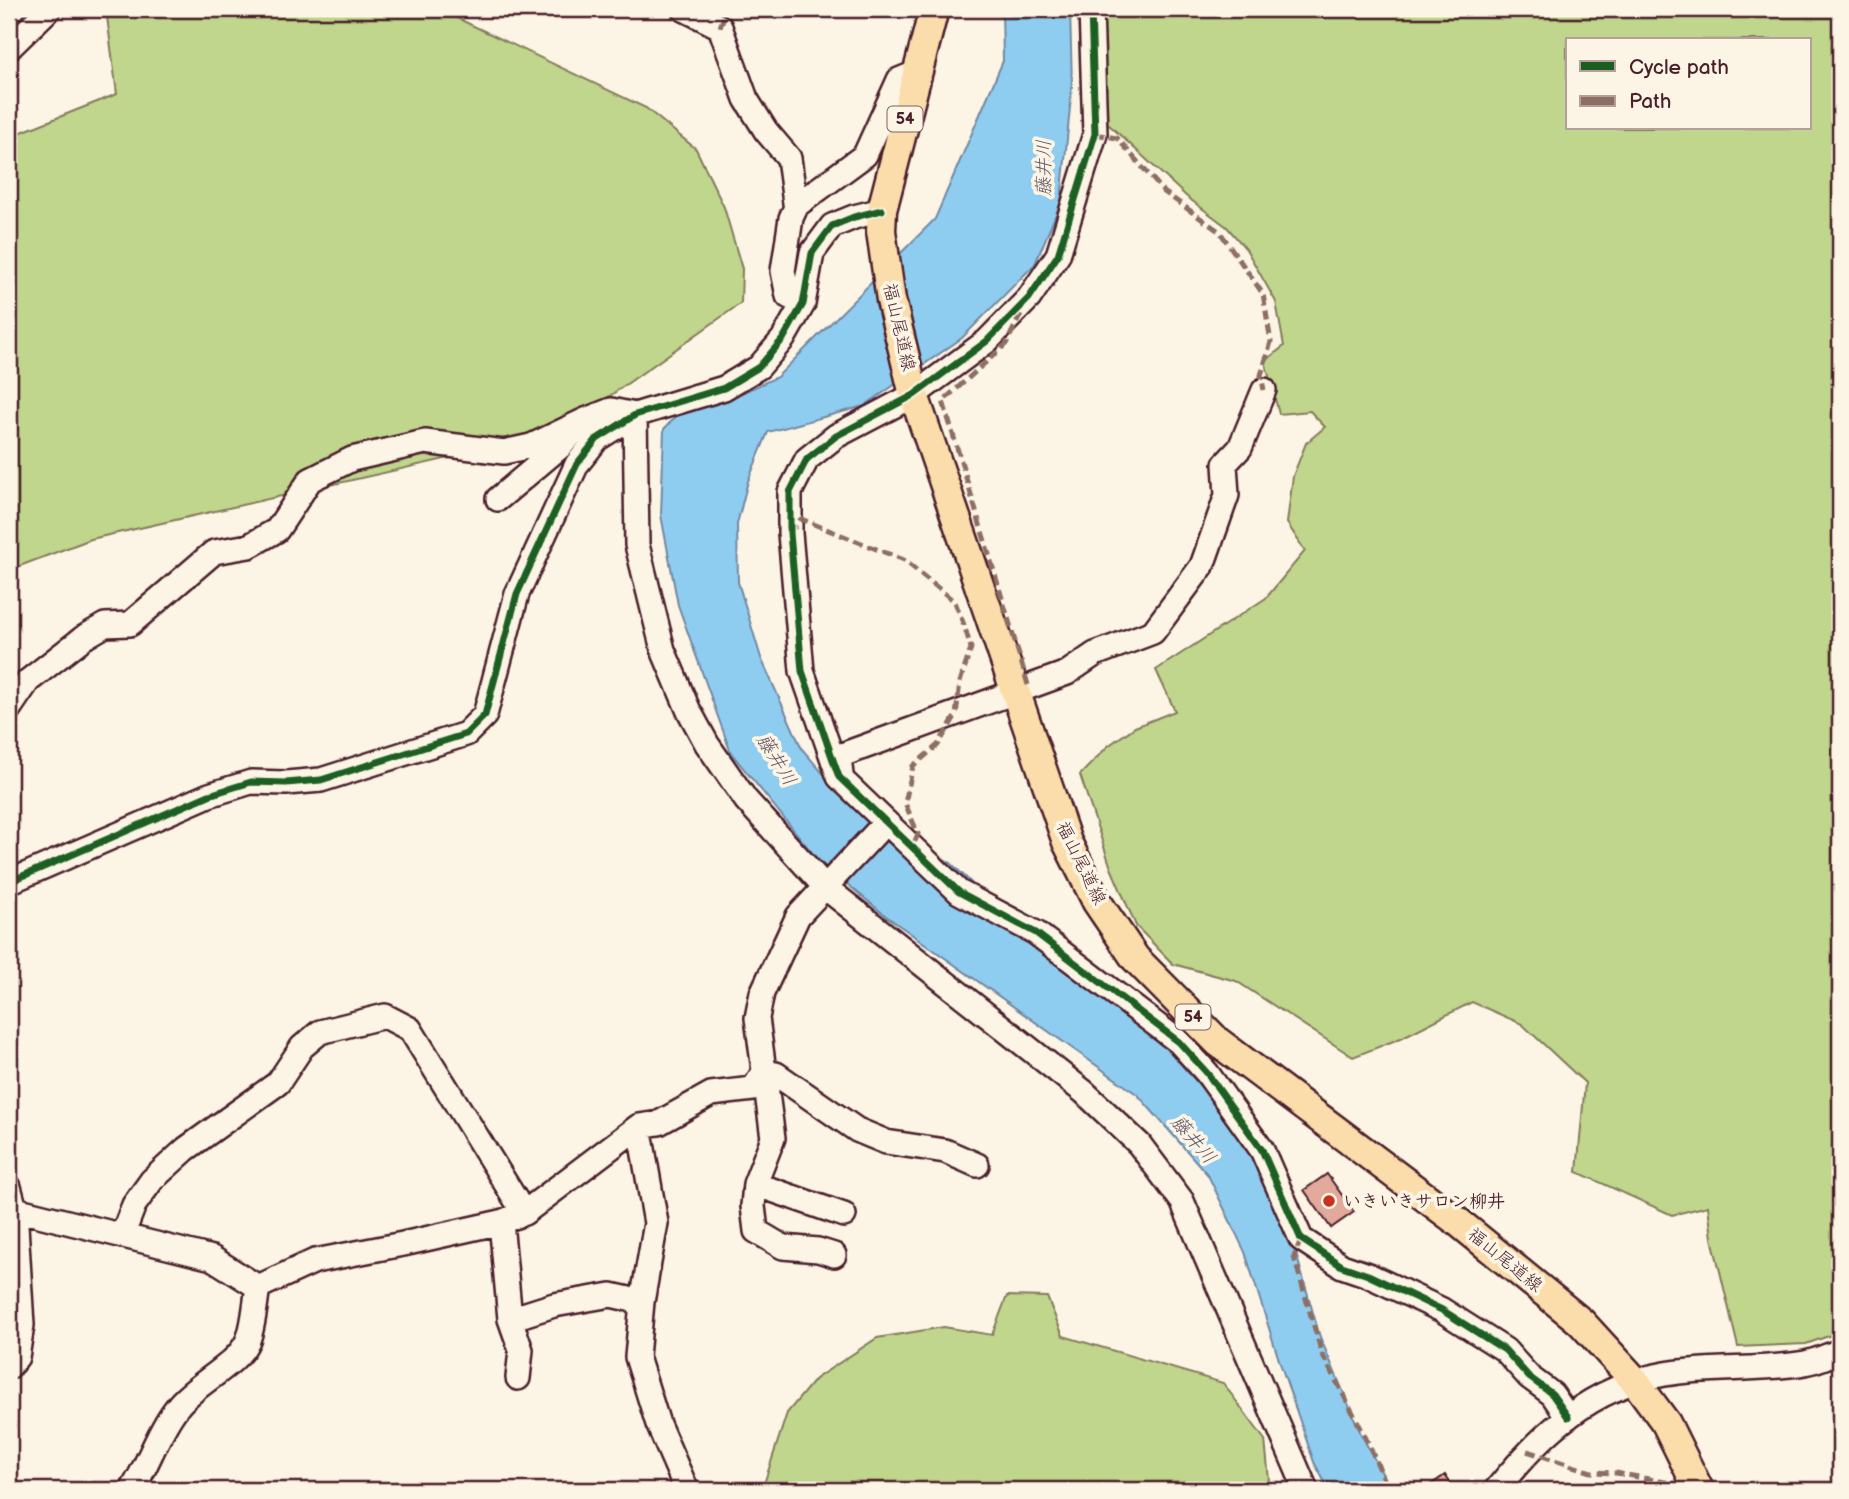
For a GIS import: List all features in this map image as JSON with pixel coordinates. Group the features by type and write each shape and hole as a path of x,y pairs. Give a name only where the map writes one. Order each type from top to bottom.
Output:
{"main road":[{"name":"福山尾道線","path":"934,9 916,73 882,220 891,300 913,390 1016,693 1067,842 1097,902 1135,958 1217,1042 1457,1221 1581,1322 1635,1381 1666,1423 1699,1490"}],"street":[{"path":"9,48 49,9"},
{"path":"684,9 720,27 746,99 766,131 789,158 794,203 797,205"},
{"path":"1091,9 1096,134 1058,255 1029,298 987,341 836,436 807,459 790,492 790,533 802,671 839,777 959,892 1036,933 1179,1042 1207,1073 1262,1150 1301,1239 1342,1266 1368,1275 1442,1310 1505,1350 1529,1377 1552,1394 1568,1417"},
{"path":"803,304 788,296 783,271 791,218 797,205 865,155 899,80 916,73"},
{"path":"9,882 230,788 251,782 321,780 466,734 485,715 517,594 577,464 597,439 635,415 724,388 759,367 783,339 803,304 812,253 832,226 854,217 882,220"},
{"path":"839,777 843,774 839,756 1067,673 1095,654 1153,632 1202,566 1227,495 1225,464 1240,448 1264,390"},
{"path":"9,709 28,681 83,638 105,625 130,624 214,552 249,546 277,530 310,480 352,459 425,442 504,452 531,446 611,410 635,415"},
{"path":"635,415 637,545 663,650 706,744 746,800 826,888 1084,1092 1139,1144 1182,1201 1306,1490"},
{"path":"498,499 561,446 583,421"},
{"path":"834,1255 818,1250 783,1247 756,1231 753,1206 755,1184 773,1138 757,1018 761,993 798,916 886,822"},
{"path":"122,1236 135,1205 152,1180 186,1149 278,1083 302,1047 320,1032 385,1016 410,1029 524,1213"},
{"path":"1179,1042 1217,1042"},
{"path":"258,1287 315,1261 502,1222 524,1213 639,1126 659,1123 711,1094 753,1089 764,1072"},
{"path":"764,1072 776,1074 858,1130 886,1142 945,1151 977,1165"},
{"path":"639,1126 656,1223 642,1302 637,1357 658,1424 685,1490"},
{"path":"755,1184 844,1216"},
{"path":"9,1367 17,1357 23,1325 12,1198 122,1236 212,1258 258,1287"},
{"path":"502,1222 510,1319 521,1350 517,1378"},
{"path":"132,1490 163,1428 179,1405 191,1392 228,1364 248,1341 258,1287"},
{"path":"510,1319 554,1305 611,1295 642,1302"},
{"path":"1496,1490 1527,1451 1568,1417 1594,1399 1635,1381 1666,1374 1806,1363 1840,1351"}],"green space":[{"path":"106,9 438,9 646,108 696,149 724,207 742,269 741,303 556,434 91,539 9,570 9,137 117,94"},
{"path":"1091,9 1840,9 1840,1332 1806,1344 1738,1347 1712,1238 1708,1206 1672,1215 1577,1172 1585,1083 1522,1024 1472,1002 1401,1038 1353,1057 1236,981 1173,964 1136,926 1111,868 1080,775 1108,746 1135,727 1175,711 1156,670 1266,598 1305,551 1287,523 1293,476 1306,443 1325,427 1310,411 1279,414 1265,361 1284,346 1276,302 1246,249 1227,227 1187,197 1093,107"},
{"path":"1007,1296 1047,1297 1063,1336 1223,1383 1265,1440 1270,1490 762,1490 787,1413 815,1379 877,1338 944,1327 992,1335"}],"water":[{"name":"藤井川","path":"1002,9 1070,9 1072,86 1061,202 1035,264 962,338 864,406 768,432 748,481 737,524 738,582 761,658 802,749 851,806 951,863 1043,953 1153,1033 1211,1098 1258,1164 1289,1229 1320,1337 1361,1434 1391,1490 1329,1490 1314,1462 1245,1252 1208,1175 1138,1095 886,916 818,860 731,753 678,605 661,515 664,429 682,410 733,397 777,377 935,219 1003,61"}],"building":[{"name":"いきいきサロン柳井","path":"1327,1174 1354,1212 1331,1228 1304,1190"},
{"path":"1445,1475 1455,1490 1423,1490"}],"marked path":[{"path":"720,27 727,9"},
{"path":"1095,134 1117,138 1164,192 1220,232 1263,294 1271,342 1261,375 1264,390"},
{"path":"1021,314 1006,344 943,401 1029,688"},
{"path":"790,533 801,519 904,560 955,602 964,625 971,648 960,682 956,715 938,745 913,766 905,803 918,834 912,848"},
{"path":"1301,1239 1294,1257 1322,1354 1364,1434 1389,1490"},
{"path":"1527,1451 1591,1472 1616,1473 1698,1488"}],"cycle path":[{"path":"1091,9 1095,134 1058,255 1029,298 987,341 914,395 836,436 807,459 790,492 790,533 802,671 839,777 959,892 1036,933 1179,1042 1207,1073 1262,1150 1301,1239 1342,1266 1368,1275 1442,1310 1505,1350 1529,1377 1552,1394 1568,1417"},
{"path":"9,882 209,795 251,782 321,780 466,734 485,715 517,594 577,464 597,439 635,415 724,388 759,367 783,339 803,304 812,253 832,226 882,210"}],"place":[{"name":"いきいきサロン柳井","path":"1329,1201"}]}
